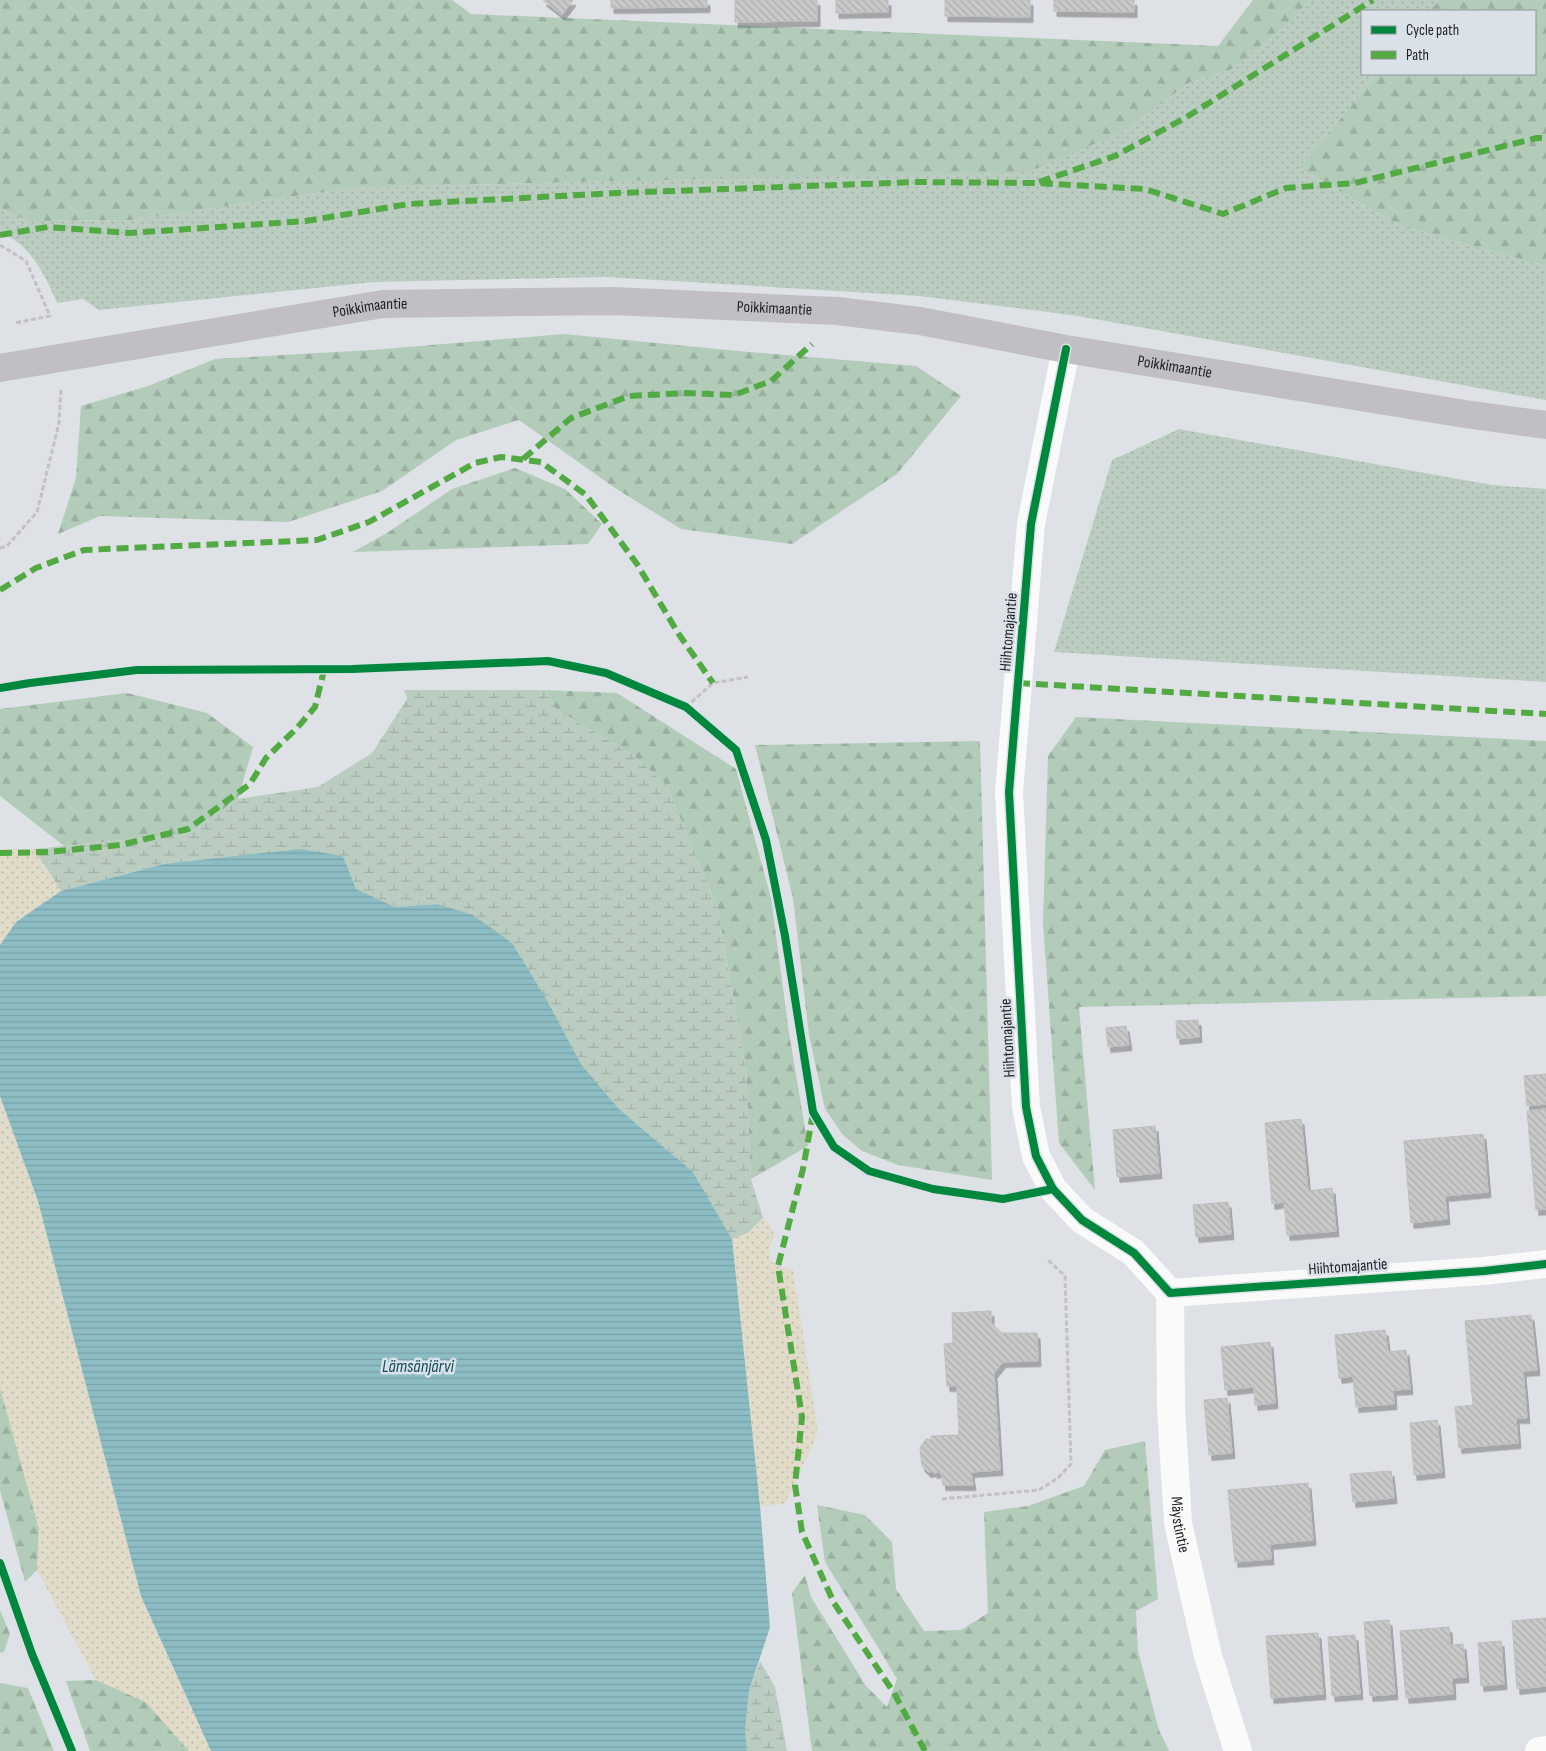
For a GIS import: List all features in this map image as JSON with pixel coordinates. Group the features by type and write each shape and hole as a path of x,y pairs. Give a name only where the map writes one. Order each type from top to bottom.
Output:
{"main road":[{"name":"Poikkimaantie","path":"0,368 383,304 612,301 837,311 920,321 1066,349 1546,425"}],"street":[{"name":"Hiihtomajantie","path":"1066,349 1031,524 1009,792 1026,1107 1036,1156 1054,1189 1082,1220 1134,1253 1170,1293 1455,1273 1546,1264"},
{"name":"Mäystintie","path":"1170,1293 1171,1409 1178,1523 1208,1656 1238,1751"},
{"path":"1539,1751 1546,1750"}],"path":[{"path":"0,245 26,262 50,316 15,323"},
{"path":"0,548 7,546 37,512 59,423 61,386 69,385"},
{"path":"686,707 713,683 748,677"},
{"path":"677,703 693,713"},
{"path":"942,1499 1039,1490 1058,1478 1071,1464 1065,1276 1048,1260"}],"green space":[{"path":"0,0 452,0 471,14 1218,46 1253,0 1309,0 1293,20 1232,69 1189,83 1122,132 1027,172 351,188 131,220 29,221 0,208"},
{"path":"1309,0 1439,0 1431,10 1361,10 1361,75 1377,75 1299,168 1401,226 1546,266 1546,400 1072,315 919,296 607,277 374,282 99,310 83,299 57,303 42,271 28,252 20,244 0,233 0,208 30,221 131,220 351,188 612,181 1122,132 1189,83 1232,69 1293,20"},
{"path":"1439,0 1546,0 1546,266 1401,226 1299,168 1377,75 1536,75 1536,10 1431,10"},
{"path":"564,334 916,366 961,396 897,474 792,544 681,529 615,488 519,420 456,440 382,491 288,522 100,516 58,534 76,478 81,406 148,386 215,359 371,350"},
{"path":"1179,429 1492,485 1546,489 1546,682 1054,652 1112,460"},
{"path":"515,468 565,489 602,524 588,544 353,552 387,533 452,489"},
{"path":"404,690 545,690 556,709 634,756 667,786 718,909 746,1070 751,1179 763,1218 748,1233 732,1239 693,1172 619,1109 581,1064 548,1002 437,904 395,907 356,889 343,856 164,864 61,891 34,849 187,834 238,799 318,787 372,753 407,699"},
{"path":"545,690 617,693 736,769 771,898 789,1033 808,1146 751,1179 746,1070 718,909 667,786 634,756 556,709"},
{"path":"127,693 207,713 253,747 238,799 187,834 64,846 0,796 0,709"},
{"path":"1076,717 1546,741 1546,996 1079,1007 1095,1190 1059,1143 1043,924 1048,756"},
{"path":"980,741 992,1180 898,1165 862,1151 843,1135 825,1109 809,1035 793,898 755,745"},
{"path":"0,1383 39,1529 37,1570 25,1582 0,1490"},
{"path":"1145,1441 1158,1599 1136,1611 1138,1651 1159,1730 1169,1751 812,1751 792,1593 805,1575 811,1597 866,1686 887,1707 897,1679 825,1562 817,1505 865,1515 892,1542 896,1589 924,1631 961,1630 988,1613 984,1512 1028,1506 1084,1486 1105,1450"},
{"path":"0,1610 10,1634 4,1652 0,1653"},
{"path":"760,1661 775,1687 787,1751 747,1751 745,1731 749,1691"},
{"path":"96,1680 146,1702 189,1751 90,1751 66,1681"},
{"path":"0,1683 28,1688 54,1751 0,1751"}],"sand":[{"path":"0,849 34,849 61,891 16,922 0,945"},
{"path":"0,1096 38,1201 141,1596 211,1751 189,1751 146,1702 96,1680 37,1570 39,1529 0,1388"},
{"path":"763,1218 775,1236 770,1246 769,1260 778,1266 793,1270 818,1432 795,1485 784,1504 760,1506 732,1239 748,1233"}],"water":[{"name":"Lämsänjärvi","path":"300,849 343,856 356,889 395,907 437,904 473,915 512,943 548,1002 581,1064 619,1109 693,1172 732,1239 760,1506 770,1627 749,1691 745,1731 747,1751 211,1751 141,1596 38,1201 0,1096 0,945 16,922 61,891 164,864"}],"building":[{"path":"543,0 573,0 562,15"},
{"path":"611,0 707,0 707,7 611,8"},
{"path":"735,0 817,0 817,21 735,22"},
{"path":"836,0 888,0 888,12 836,13"},
{"path":"945,0 1030,0 1030,17 945,16"},
{"path":"1054,0 1134,0 1134,12 1054,11"},
{"path":"1198,1020 1199,1037 1177,1039 1176,1021"},
{"path":"1126,1026 1129,1045 1108,1047 1106,1028"},
{"path":"1546,1074 1546,1104 1527,1106 1524,1076"},
{"path":"1546,1109 1546,1209 1536,1210 1527,1111"},
{"path":"1301,1119 1308,1191 1332,1188 1336,1231 1287,1235 1284,1202 1272,1204 1265,1123"},
{"path":"1155,1126 1159,1173 1117,1177 1113,1130"},
{"path":"1483,1134 1488,1192 1445,1196 1447,1219 1411,1223 1404,1141"},
{"path":"1228,1202 1231,1234 1196,1237 1193,1205"},
{"path":"991,1311 991,1323 1002,1333 1037,1333 1038,1361 1003,1362 994,1373 1000,1470 971,1472 973,1485 943,1485 941,1472 928,1472 922,1466 920,1448 926,1439 931,1440 931,1436 959,1435 957,1386 947,1386 944,1344 953,1343 952,1313"},
{"path":"1531,1315 1537,1370 1523,1371 1527,1418 1516,1418 1518,1443 1459,1448 1455,1407 1473,1405 1465,1321"},
{"path":"1385,1330 1388,1352 1406,1350 1410,1389 1393,1390 1394,1404 1356,1407 1353,1376 1339,1378 1335,1335"},
{"path":"1270,1342 1275,1403 1255,1405 1254,1387 1225,1390 1221,1347"},
{"path":"1227,1398 1232,1453 1209,1455 1204,1400"},
{"path":"1437,1420 1442,1472 1414,1475 1410,1423"},
{"path":"1391,1471 1394,1498 1353,1502 1350,1474"},
{"path":"1308,1483 1313,1540 1270,1544 1271,1559 1235,1562 1228,1490"},
{"path":"1546,1618 1546,1686 1517,1689 1512,1621"},
{"path":"1389,1620 1395,1694 1370,1696 1364,1622"},
{"path":"1449,1627 1450,1645 1463,1644 1466,1677 1452,1678 1453,1694 1406,1698 1400,1631"},
{"path":"1318,1633 1323,1694 1271,1698 1266,1636"},
{"path":"1355,1635 1360,1694 1332,1696 1328,1637"},
{"path":"1501,1641 1504,1684 1481,1686 1478,1643"}],"marked path":[{"path":"1039,182 1115,156 1185,118 1373,0"},
{"path":"0,235 48,227 130,233 306,221 409,204 617,193 918,182 1034,183 1145,189 1223,214 1286,188 1355,183 1537,138 1546,138"},
{"path":"523,459 571,418 629,396 687,393 734,395 771,381 812,344"},
{"path":"0,590 36,568 84,550 317,540 369,522 475,463 501,457 541,462 586,495 637,564 678,633 713,683"},
{"path":"0,853 49,852 120,845 188,829 250,784 266,758 297,728 315,707 324,670"},
{"path":"1018,683 1546,714"},
{"path":"813,1113 803,1169 778,1266 802,1417 795,1485 802,1532 834,1603 894,1693 925,1751"}],"cycle path":[{"path":"1066,349 1031,524 1009,792 1026,1107 1036,1156 1053,1189 1082,1220 1134,1253 1170,1293 1484,1271 1546,1264"},
{"path":"0,688 137,670 352,669 548,661 606,673 686,707 736,750 766,840 785,936 813,1112 834,1147 869,1171 933,1189 1003,1199 1053,1189"},
{"path":"0,1563 32,1654 72,1751"}]}
